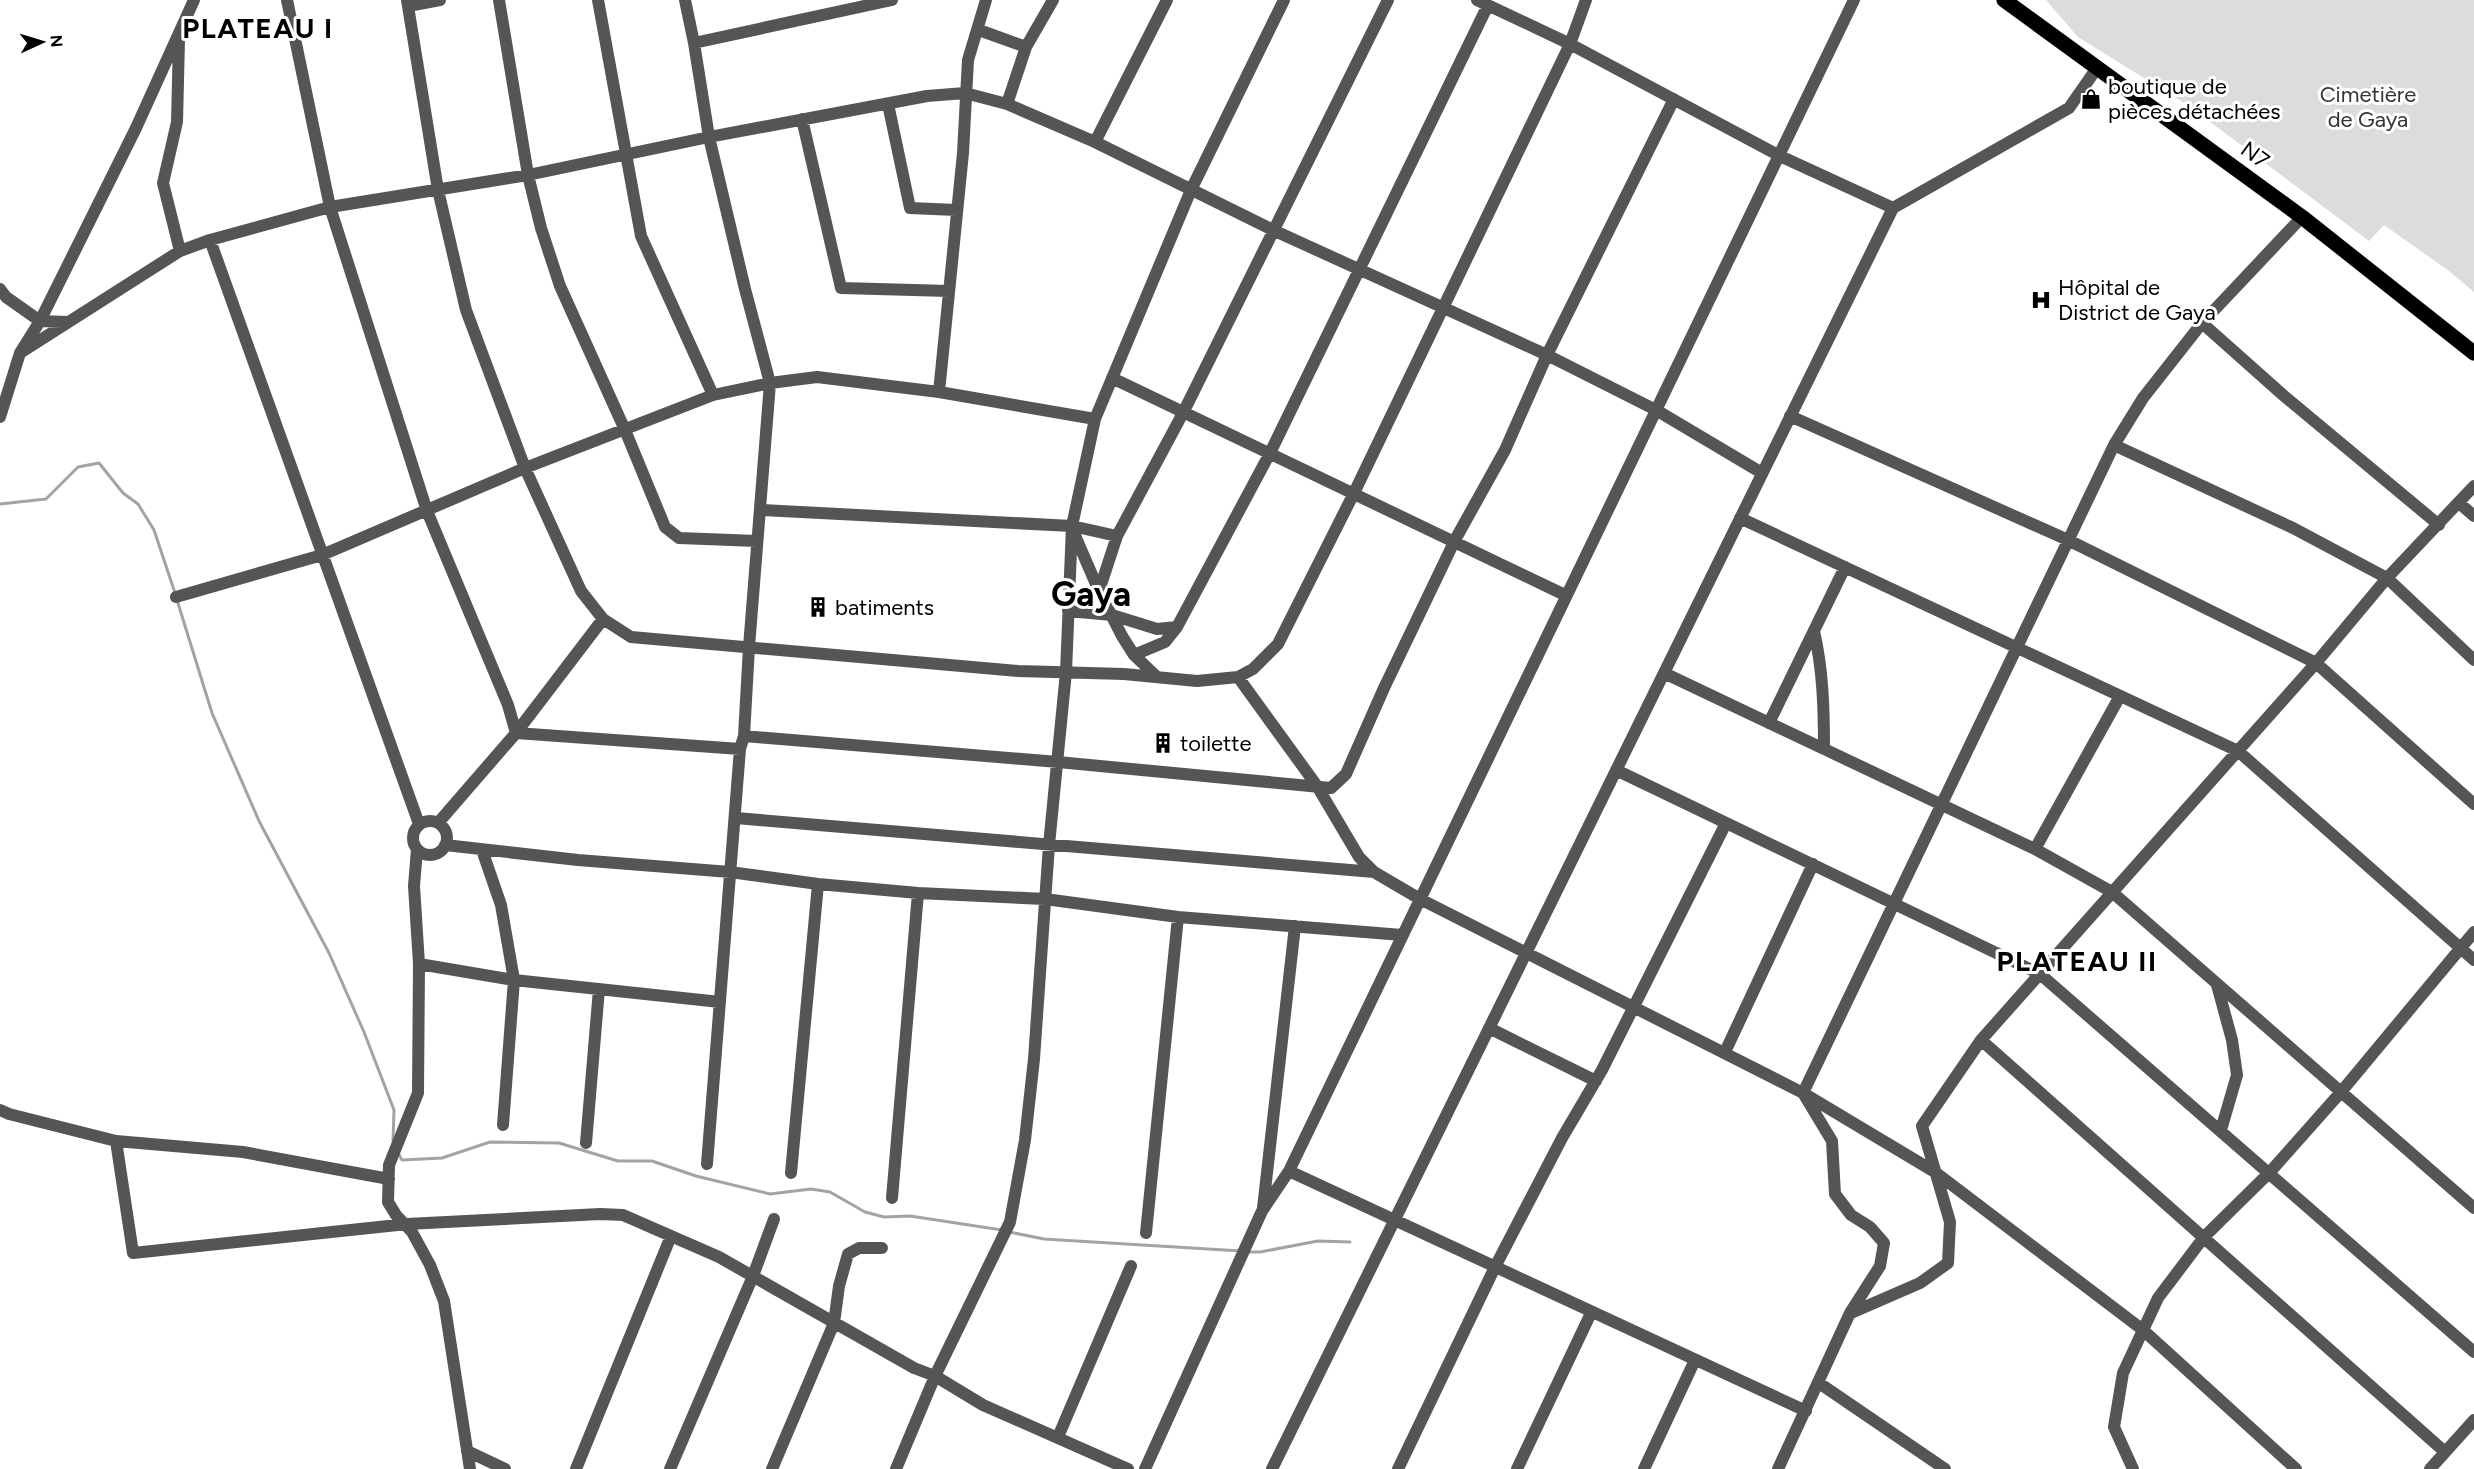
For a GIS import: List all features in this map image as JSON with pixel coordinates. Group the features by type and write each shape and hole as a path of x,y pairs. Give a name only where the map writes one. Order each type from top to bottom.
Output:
{"main road":[{"name":"N7","path":"2004,0 2302,217 2472,348"}],"street":[{"path":"186,14 188,0"},
{"path":"0,417 20,353 40,321 136,128 194,0"},
{"path":"287,0 330,207 427,511 508,705 516,733"},
{"path":"440,0 407,3 438,190 466,310 525,468 581,591 603,619 630,637 1018,671 1156,676 1197,681 1238,677 1253,669 1278,644 1354,493 1570,44 1586,0"},
{"path":"499,0 528,175 541,228 560,286 625,430 665,526 679,538 757,541"},
{"path":"598,0 641,236 713,395"},
{"path":"685,0 709,137 770,383 748,647 744,736 740,749 707,1164"},
{"path":"694,43 892,0"},
{"path":"939,392 963,153 968,60 979,30 986,0"},
{"path":"1007,104 1026,47 1053,0"},
{"path":"1095,142 1167,0"},
{"path":"896,1469 935,1376 1010,1222 1025,1140 1033,1071 1048,846 1066,672 1072,526 1095,419 1191,190 1284,0"},
{"path":"1099,591 1117,536 1275,231 1388,0"},
{"path":"1145,1469 1262,1211 1289,1170 1854,0"},
{"path":"1134,654 1165,642 1177,627 1270,453 1360,270 1482,3 1570,44 1780,156 1893,208"},
{"path":"979,30 1026,47"},
{"path":"179,33 177,122 164,183 180,251"},
{"path":"1272,1469 1893,208 2069,108 2097,68"},
{"path":"20,353 180,251 210,240 330,207 528,175 709,137 927,96 965,93 1007,104 1095,142 1275,231 1547,355 1656,410 1762,473"},
{"path":"744,736 1058,762 1331,788 1346,774 1384,687 1455,540 1505,450 1547,355 1674,99"},
{"path":"888,104 910,208 956,210"},
{"path":"802,119 840,288 949,291"},
{"path":"1803,1093 2114,445 2143,398 2202,323 2302,217"},
{"path":"210,240 419,824"},
{"path":"0,289 6,297 40,321 68,322"},
{"path":"2202,323 2283,395 2439,525"},
{"path":"176,597 322,555 525,468 713,395 770,383 817,377 939,392 1095,419"},
{"path":"1112,378 1455,540 1565,595"},
{"path":"1790,416 2068,540 2316,663 2474,804"},
{"path":"2114,445 2293,528 2387,578 2474,660"},
{"path":"1850,1313 1920,1283 1948,1263 1950,1222 1922,1126 1981,1040 2316,663 2387,578 2474,486"},
{"path":"2459,503 2474,516"},
{"path":"760,510 1072,526 1117,536"},
{"path":"1740,518 2238,751 2474,960"},
{"path":"1072,526 1099,591 1112,615 1134,654 1156,676"},
{"path":"1769,723 1845,567"},
{"path":"1068,611 1112,615 1157,629 1177,627"},
{"path":"438,823 516,733 603,619"},
{"path":"1814,631 1821,666 1824,749"},
{"path":"1664,673 2035,849 2112,892 2474,1208"},
{"path":"1238,677 1317,786 1359,857 1374,872 1420,899 1803,1093 1935,1172 2143,1330 2296,1469"},
{"path":"2035,849 2120,696"},
{"path":"516,733 740,749"},
{"path":"1616,770 2040,974 2474,1352"},
{"path":"736,818 1374,872"},
{"path":"445,846 445,831 438,823 428,821 419,824 416,828 413,839 417,849 414,886 419,964 418,1093 388,1165 388,1202 396,1215 407,1224 429,1265 444,1300 470,1469"},
{"path":"1398,1469 1495,1267 1562,1138 1596,1081 1726,823"},
{"path":"417,849 426,855 432,855 445,846 578,860 730,872 818,884 918,893 1045,899 1178,917 1402,935"},
{"path":"482,850 501,905 514,980 503,1125"},
{"path":"1725,1052 1813,864"},
{"path":"791,1173 818,884"},
{"path":"892,1198 918,893"},
{"path":"1146,1233 1178,917"},
{"path":"1262,1211 1295,926"},
{"path":"2133,1469 2114,1427 2123,1373 2157,1298 2204,1237 2270,1172 2341,1092 2474,932"},
{"path":"419,964 514,980 720,1002"},
{"path":"2217,985 2232,1040 2237,1075 2221,1130"},
{"path":"586,1143 599,989"},
{"path":"1489,1028 1596,1081"},
{"path":"1981,1040 2445,1452"},
{"path":"1778,1469 1850,1313 1880,1266 1884,1243 1870,1227 1851,1215 1835,1194 1833,1141 1803,1093"},
{"path":"0,1110 116,1141 243,1152 389,1179"},
{"path":"116,1141 133,1253 407,1224 600,1214 623,1215 719,1257 914,1368 935,1376 983,1405 1128,1469"},
{"path":"1289,1170 1591,1313 1806,1411"},
{"path":"670,1469 753,1276 774,1219"},
{"path":"576,1469 671,1236"},
{"path":"772,1469 834,1323 839,1286 848,1254 859,1248 882,1248"},
{"path":"1058,1437 1131,1266"},
{"path":"1517,1469 1591,1313"},
{"path":"1644,1469 1695,1360"},
{"path":"1819,1383 1945,1469"},
{"path":"2430,1469 2474,1420"},
{"path":"467,1451 505,1469"}],"green space":[{"name":"Cimetière de Gaya","path":"2046,0 2474,0 2474,292 2449,271 2384,225 2369,241 2189,106 2078,37"}],"waterway":[{"path":"0,504 46,499 78,467 99,463 123,493 138,504 154,530 175,593"},
{"path":"177,600 212,713 259,821 329,953 364,1032 394,1110 393,1141"},
{"path":"398,1153 402,1160 442,1158 490,1142 559,1143 618,1161 652,1161 696,1176 770,1194 811,1189 830,1192 865,1212 884,1217 910,1216 1002,1230"},
{"path":"1009,1232 1044,1239 1241,1251"},
{"path":"1248,1252 1260,1252 1318,1241 1350,1242"}],"place":[{"name":"boutique de pièces détachées","path":"2091,99"},
{"name":"Hôpital de District de Gaya","path":"2041,300"},
{"name":"batiments","path":"818,607"},
{"name":"toilette","path":"1163,743"}],"district":[{"name":"PLATEAU I","path":"258,28"},
{"name":"Gaya","path":"1091,594"},
{"name":"PLATEAU II","path":"2077,961"}]}
